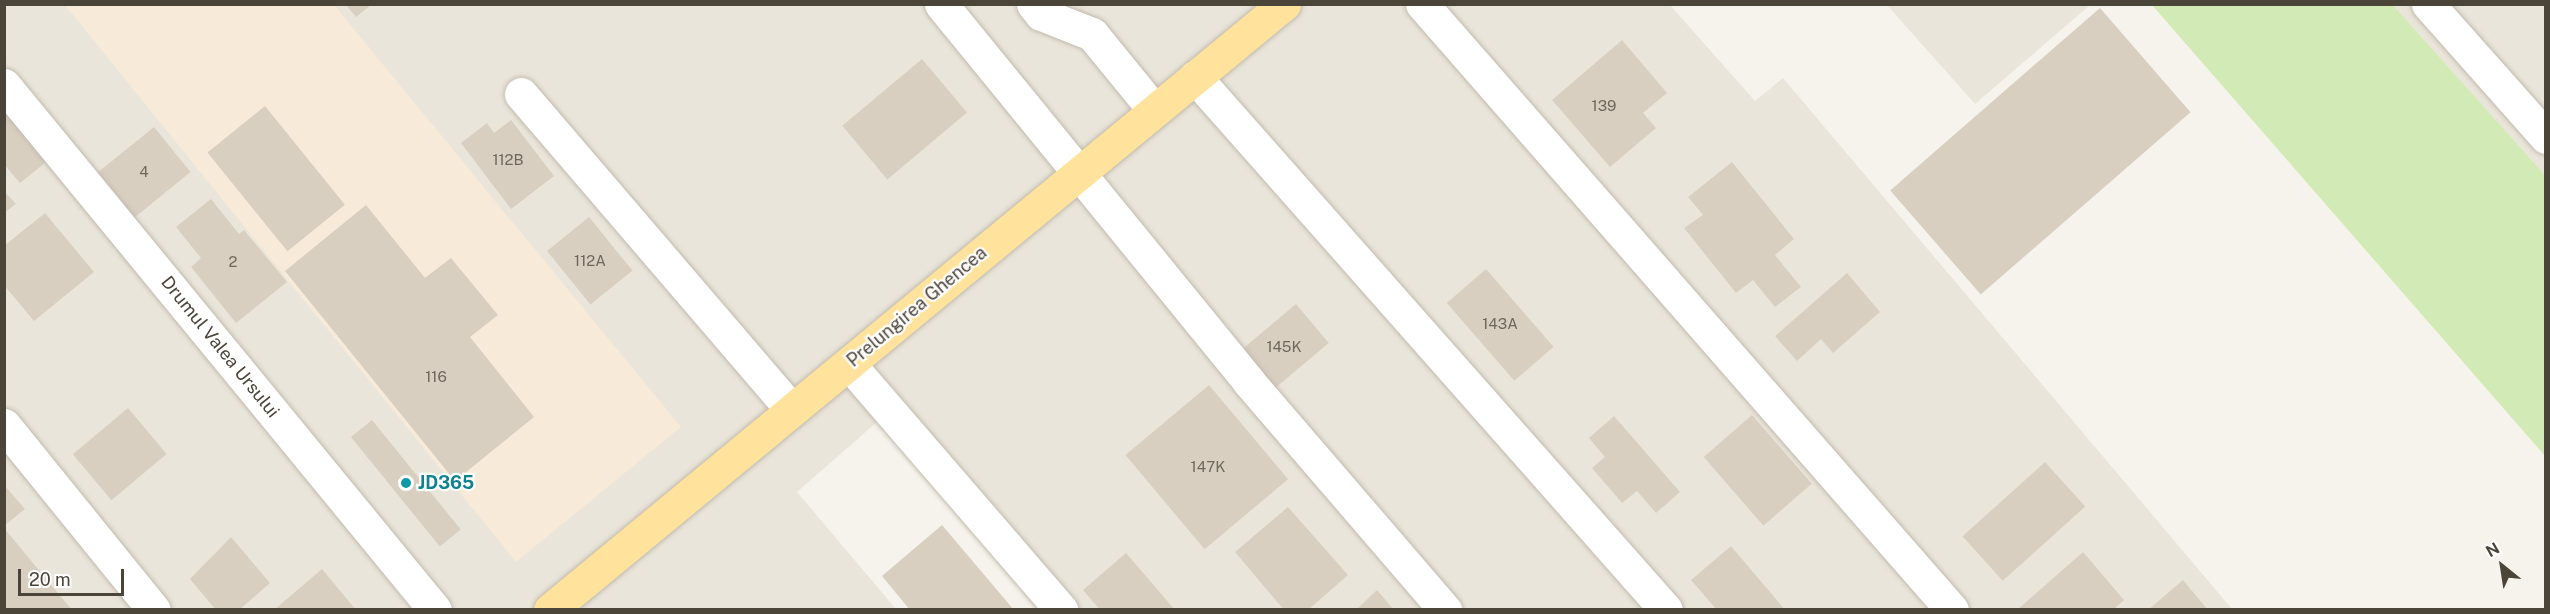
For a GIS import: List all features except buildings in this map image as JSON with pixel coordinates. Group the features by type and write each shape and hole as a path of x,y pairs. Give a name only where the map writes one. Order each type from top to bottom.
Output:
{"main road":[{"name":"Prelungirea Ghencea","path":"550,609 1284,4"}],"street":[{"path":"941,4 1249,382 1445,609"},
{"path":"1033,4 1041,14 1092,34 1154,110"},
{"path":"1422,4 1952,609"},
{"path":"2428,4 2546,136"},
{"path":"1195,77 1666,609"},
{"name":"Drumul Valea Ursului","path":"4,85 435,609"},
{"path":"521,94 792,411"},
{"path":"849,364 1060,609"},
{"path":"4,425 154,609"}],"shaded area":[{"path":"4,5 1670,5 1755,101 1783,78 2232,609 1039,609 877,422 797,492 896,609 5,609"},
{"path":"65,5 334,5 681,427 516,562"},
{"path":"1887,5 2090,5 1975,104"},
{"path":"2393,5 2545,5 2545,175"}],"green space":[{"path":"2152,5 2393,5 2545,175 2545,456"}],"place":[{"name":"JD365","path":"406,483"}]}
